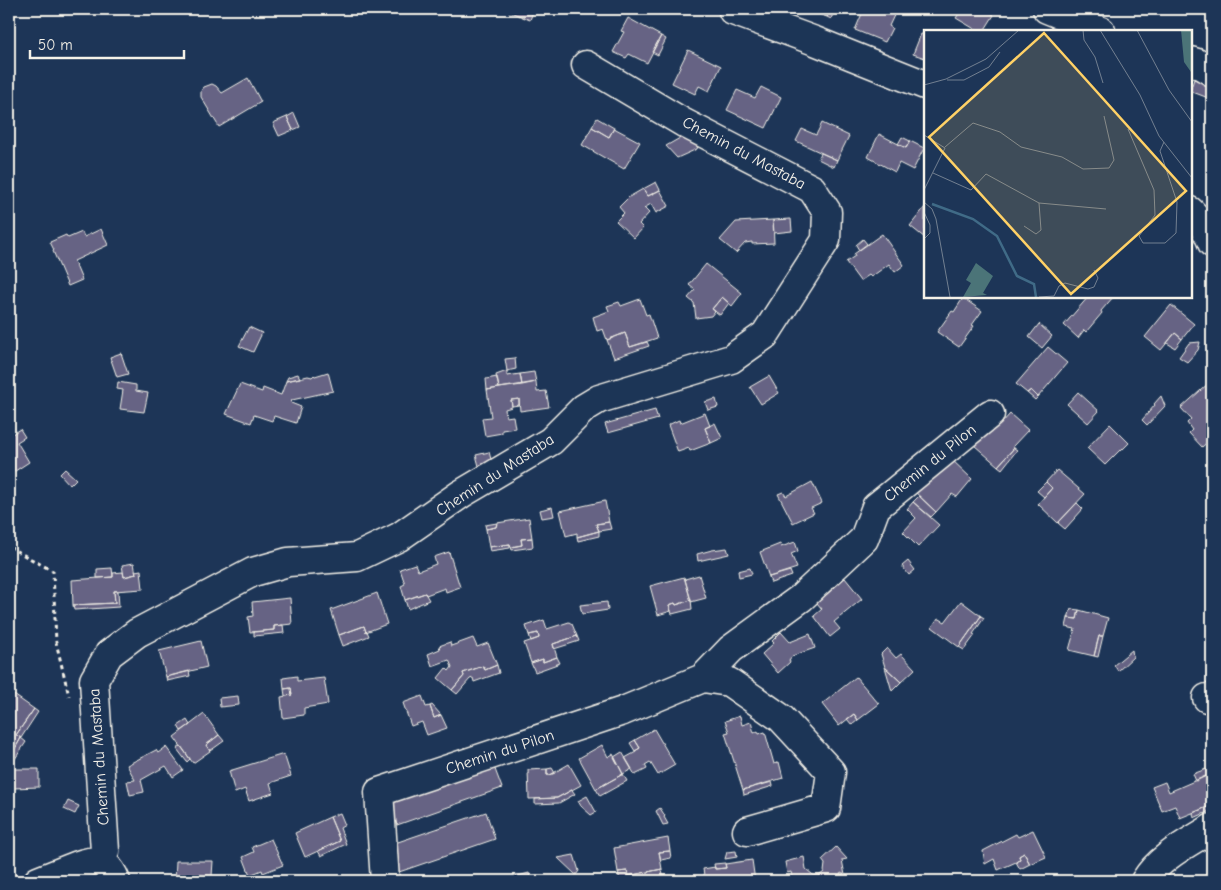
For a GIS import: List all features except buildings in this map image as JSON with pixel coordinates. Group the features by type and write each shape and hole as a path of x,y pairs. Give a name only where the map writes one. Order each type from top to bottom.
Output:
{"street":[{"path":"1047,9 1099,30"},
{"path":"733,11 924,85"},
{"path":"1191,61 1212,72"},
{"name":"Chemin du Mastaba","path":"109,872 105,851 94,680 108,654 137,633 253,572 288,562 356,557 399,538 462,494 551,441 584,408 600,398 731,359 766,336 826,240 827,212 812,189 684,123 586,65"},
{"path":"1191,212 1206,228 1212,243"},
{"name":"Chemin du Pilon","path":"385,881 379,792 623,711 704,678 731,649 801,598 864,539 876,507 990,414"},
{"path":"704,678 729,682 781,718 831,772 826,808 748,831"},
{"path":"1145,881 1161,861 1212,828"},
{"path":"38,881 92,860 109,872"}],"path":[{"path":"9,548 53,571 56,642 71,703"}]}
